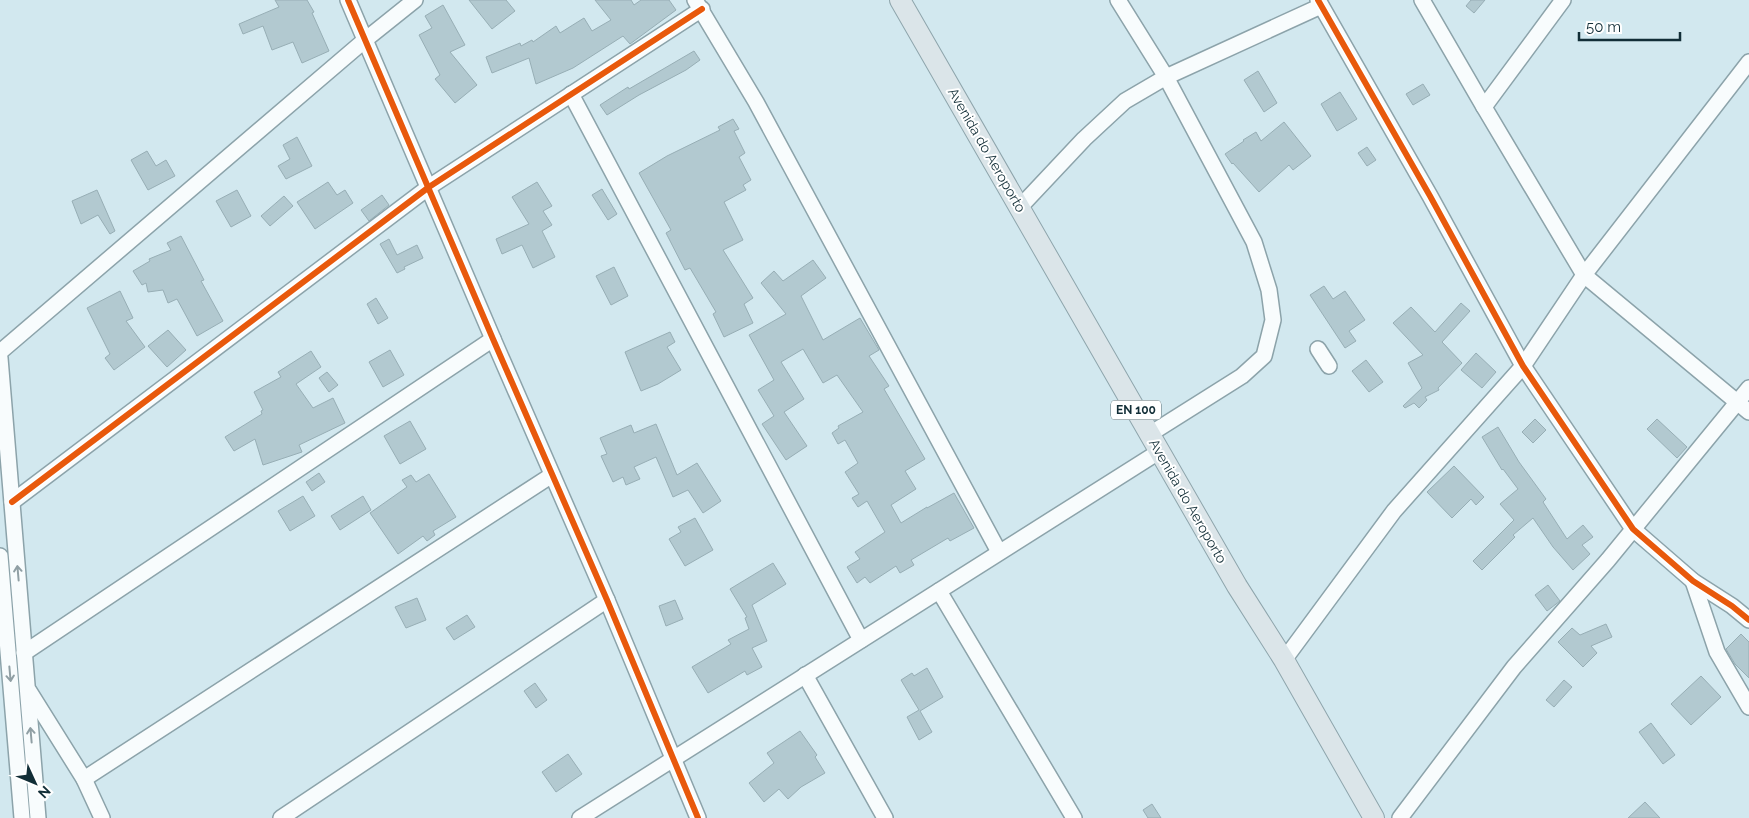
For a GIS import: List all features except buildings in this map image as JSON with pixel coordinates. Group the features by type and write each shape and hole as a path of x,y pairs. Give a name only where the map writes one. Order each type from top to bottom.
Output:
{"main road":[{"name":"Avenida do Aeroporto","path":"900,0 1236,586 1284,660 1374,818"}],"street":[{"path":"348,0 698,818"},
{"path":"0,352 365,40 415,0"},
{"path":"580,818 1000,552 1155,442 1242,376 1264,356 1273,320 1269,290 1254,242 1166,77 1118,0"},
{"path":"1422,0 1584,275 1743,407"},
{"path":"1484,107 1564,0"},
{"path":"1020,207 1084,139 1125,101 1166,77 1319,3 1430,196 1523,366 1633,529 1693,581 1732,606 1749,620"},
{"path":"12,502 429,187 571,94 699,5 760,110 1000,552"},
{"path":"1284,660 1394,512 1523,366 1584,275 1749,62"},
{"path":"571,94 861,640"},
{"path":"24,653 493,339"},
{"path":"1318,349 1329,366"},
{"path":"0,358 38,818"},
{"path":"1400,818 1514,667 1633,529 1743,407 1749,388"},
{"path":"84,779 552,474"},
{"path":"0,556 22,818"},
{"path":"1693,581 1717,652 1749,707"},
{"path":"939,591 1074,818"},
{"path":"281,818 606,600"},
{"path":"805,675 885,818"},
{"path":"27,688 84,779 102,818"}],"cycle path":[{"path":"348,0 607,600 698,818"},
{"path":"1318,0 1430,196 1523,366 1633,529 1693,581 1732,606 1749,620"},
{"path":"12,502 429,187 702,9"}]}
